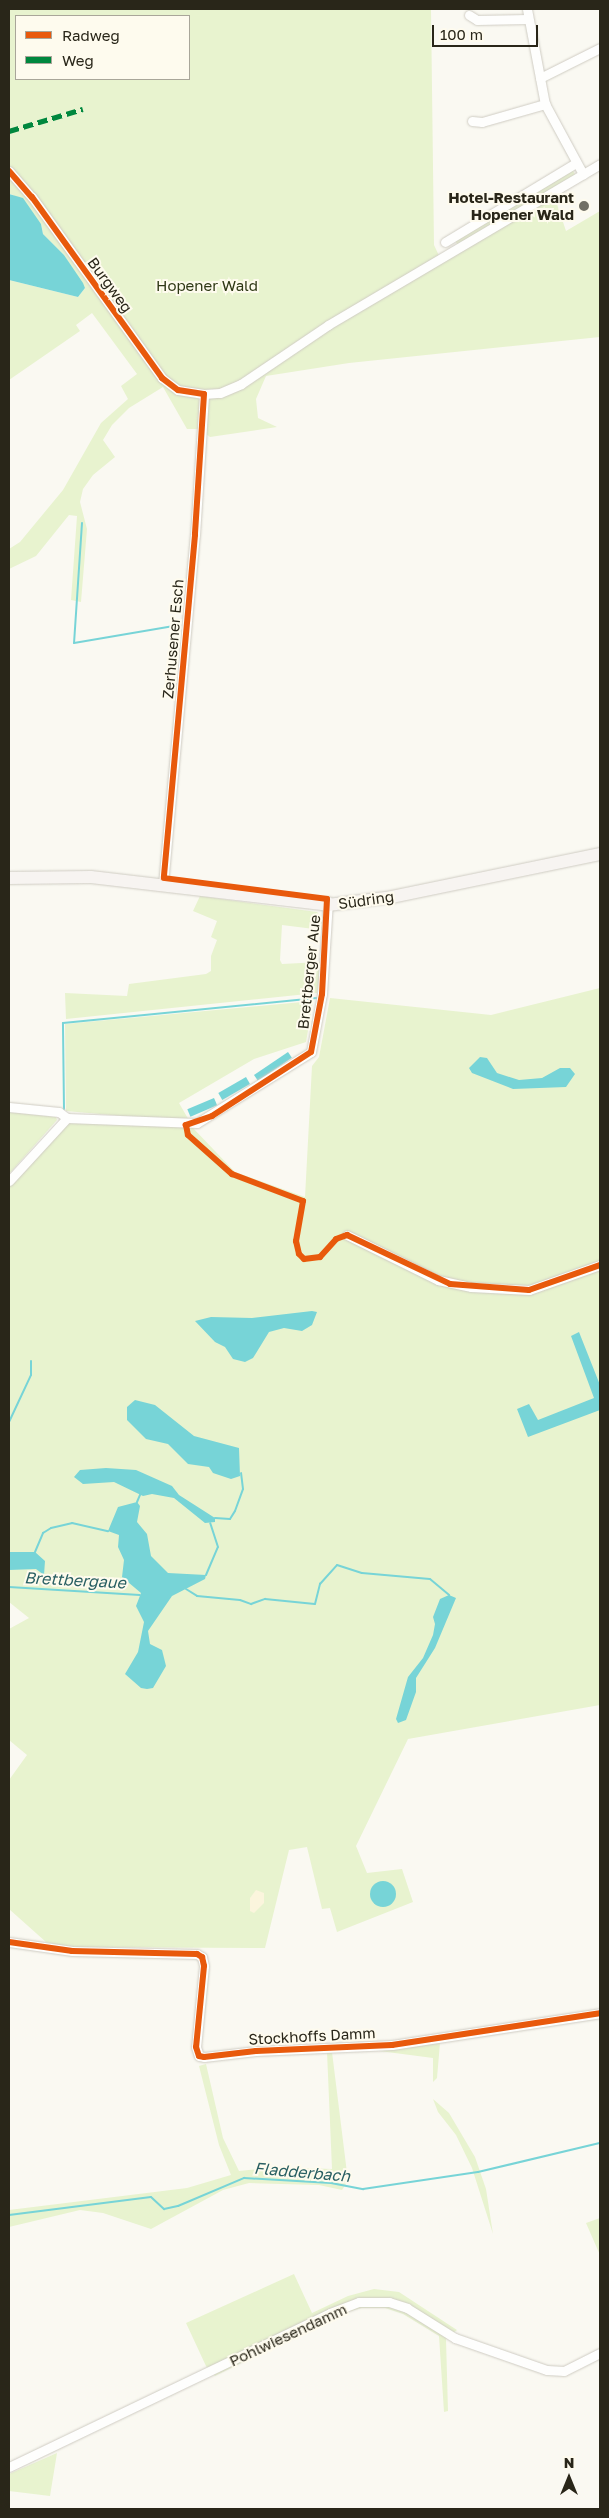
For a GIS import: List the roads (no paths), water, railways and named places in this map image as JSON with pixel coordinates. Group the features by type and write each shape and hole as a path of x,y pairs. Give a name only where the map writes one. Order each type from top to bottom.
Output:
{"main road":[{"name":"Südring","path":"9,878 91,877 328,902 392,897 600,854"}],"street":[{"path":"527,9 545,104 583,174"},
{"path":"469,16 478,20 528,19"},
{"path":"540,78 600,48"},
{"path":"472,121 482,122 545,104"},
{"path":"445,242 576,163"},
{"name":"Burgweg","path":"9,171 32,197 162,378 178,390 204,394 220,393 241,384 328,325 600,164"},
{"name":"Zerhusener Esch","path":"163,885 195,535 204,394"},
{"name":"Brettberger Aue","path":"9,1108 59,1112 67,1118 197,1123 311,1052 322,994 328,902"},
{"path":"9,1181 67,1118"},
{"path":"347,1235 430,1276 450,1284 471,1287 529,1290 600,1265"},
{"name":"Stockhoffs Damm","path":"9,1942 72,1951 197,1954 202,1957 204,1966 196,2047 199,2056 204,2058 256,2051 392,2045 600,2013"},
{"name":"Pohlwiesendamm","path":"9,2467 330,2313 359,2302 389,2302 406,2308 455,2338 547,2370 564,2370 600,2353"}],"water":[{"path":"9,194 23,198 41,224 43,234 64,255 83,283 85,288 78,297 9,280"},
{"path":"288,1052 292,1058 258,1081 254,1075"},
{"path":"480,1057 487,1058 497,1073 519,1080 542,1078 560,1068 570,1068 575,1074 566,1087 513,1089 472,1073 469,1068"},
{"path":"246,1077 250,1084 222,1100 218,1093"},
{"path":"214,1098 217,1105 190,1117 187,1109"},
{"path":"317,1312 312,1325 302,1331 284,1328 269,1332 253,1358 245,1362 233,1359 225,1347 215,1342 195,1321 211,1317 252,1318"},
{"path":"579,1332 600,1385 600,1410 528,1437 517,1409 529,1404 538,1420 594,1398 571,1336"},
{"path":"135,1400 155,1405 194,1436 239,1448 240,1476 231,1479 213,1473 209,1467 188,1464 168,1444 146,1439 127,1420 127,1407"},
{"path":"106,1468 136,1470 172,1486 179,1495 215,1518 215,1522 205,1523 174,1498 152,1494 143,1496 114,1482 83,1484 74,1477 80,1470"},
{"path":"137,1502 140,1506 137,1522 147,1534 151,1556 168,1573 206,1575 205,1579 172,1596 148,1631 150,1644 162,1650 166,1666 153,1688 147,1689 141,1688 125,1674 138,1652 144,1622 136,1606 141,1593 122,1577 124,1560 118,1547 119,1535 108,1531 118,1507"},
{"path":"9,1552 35,1552 45,1561 44,1575 36,1569 9,1570"},
{"path":"449,1595 456,1598 435,1648 416,1678 416,1692 406,1720 398,1723 396,1719 408,1677 423,1658 433,1635 435,1624 433,1617 440,1599"},
{"path":"383,1881 392,1885 396,1894 392,1903 383,1907 374,1903 370,1894 374,1885"}],"waterway":[{"path":"82,523 74,643 179,625"},
{"path":"64,1109 63,1023 317,998"},
{"path":"9,1422 31,1375 31,1361"},
{"path":"215,1518 230,1519 235,1511 243,1489 241,1473"},
{"path":"137,1502 140,1495"},
{"path":"35,1552 43,1533 51,1528 72,1523 108,1531"},
{"path":"206,1575 218,1547 210,1523"},
{"path":"186,1589 197,1596 240,1600 251,1604 265,1599 315,1604 320,1584 337,1565 362,1573 430,1579 449,1595"},
{"name":"Brettbergaue","path":"9,1587 140,1595"},
{"name":"Fladderbach","path":"9,2215 151,2197 164,2209 178,2206 244,2178 331,2183 363,2189 478,2172 600,2143"}],"place":[{"name":"Hotel-Restaurant Hopener Wald","path":"584,206"}],"park label":[{"name":"Hopener Wald","path":"207,286"}]}
